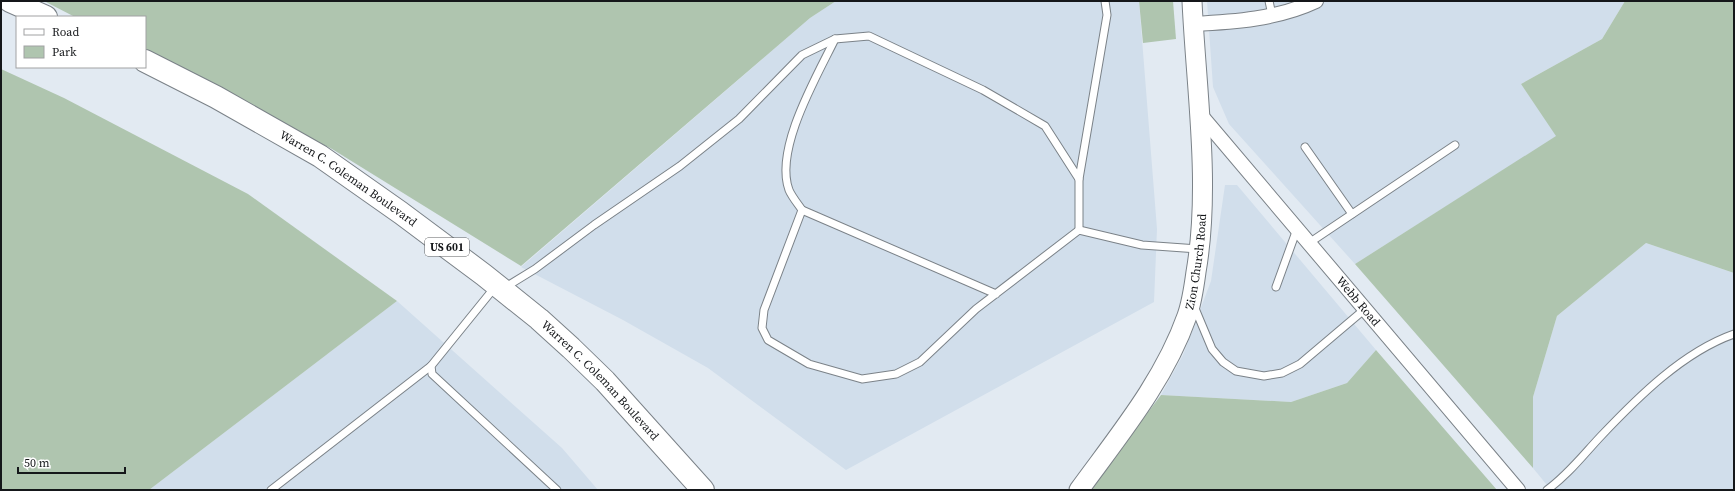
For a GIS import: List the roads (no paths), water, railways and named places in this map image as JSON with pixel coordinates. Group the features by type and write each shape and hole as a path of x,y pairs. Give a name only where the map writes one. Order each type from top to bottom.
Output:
{"highway":[{"path":"10,1 44,16"},
{"name":"Warren C. Coleman Boulevard","path":"146,62 216,97 320,156 401,213 499,287 539,319 605,381 697,488"}],"street":[{"name":"Zion Church Road","path":"1079,490 1144,401 1172,352 1192,300 1200,249 1203,197 1192,1"},
{"path":"1193,24 1238,22 1270,8 1316,1"},
{"name":"Webb Road","path":"1198,112 1518,490"}],"lane":[{"path":"1079,230 1079,179 1107,15 1105,1"},
{"path":"271,490 431,366 499,287 535,269 594,225 680,166 740,119 802,55 835,39 869,36 983,90 1045,126 1079,179"},
{"path":"835,39 796,119 785,168 789,190 802,210 996,294"},
{"path":"1309,243 1455,145"},
{"path":"1305,147 1352,214"},
{"path":"802,210 764,310 762,328 768,340 809,364 862,380 896,374 920,362 976,309 1079,230"},
{"path":"1276,287 1297,229"},
{"path":"1079,230 1142,245 1200,249"},
{"path":"1192,300 1212,349 1223,362 1236,371 1264,376 1282,373 1300,364 1365,309"},
{"path":"1548,490 1573,467 1602,435 1670,369 1715,341 1734,334"},
{"path":"431,366 432,374 557,490"}]}
